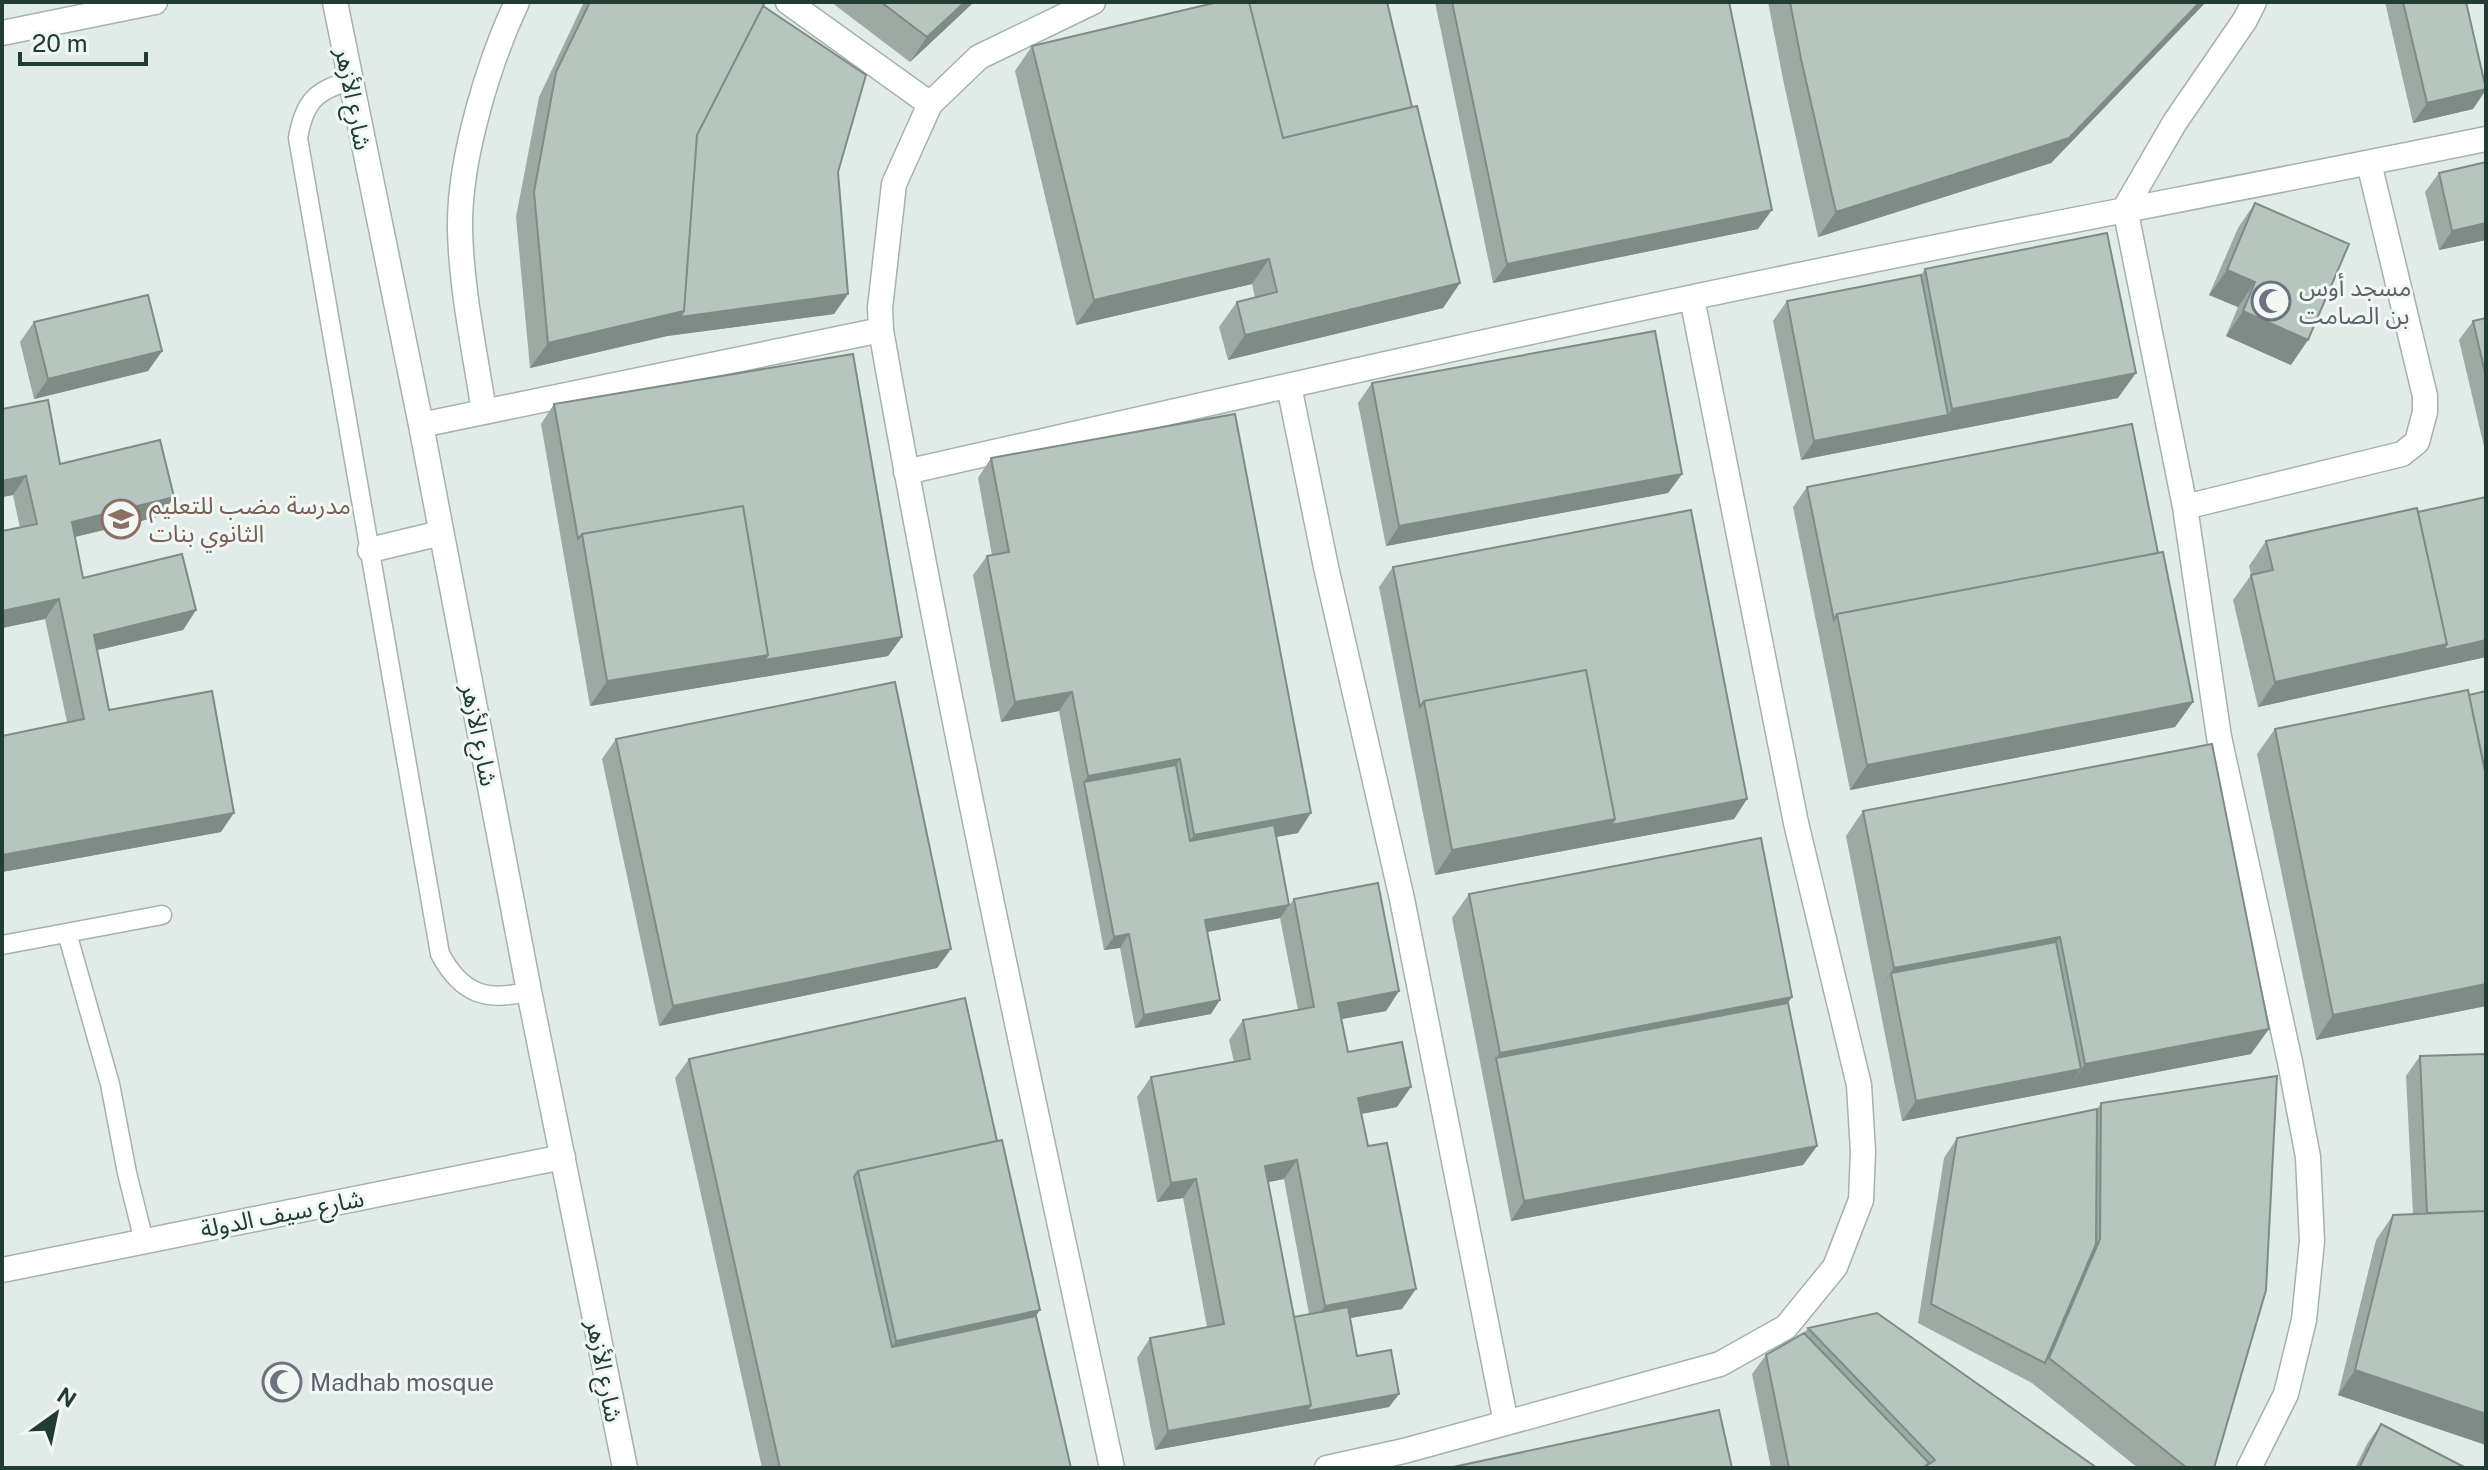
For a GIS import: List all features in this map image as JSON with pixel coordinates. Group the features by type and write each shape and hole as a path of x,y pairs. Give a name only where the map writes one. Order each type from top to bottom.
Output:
{"street":[{"path":"2,33 155,2"},
{"name":"شارع الأزهر","path":"335,2 625,1468"},
{"path":"484,412 461,257 462,193 474,131 490,74 517,2"},
{"path":"788,2 930,104"},
{"path":"1093,2 979,57 930,104 894,184 880,308 881,330 906,472 1008,984 1112,1468"},
{"path":"2249,1468 2286,1394 2304,1320 2312,1241 2308,1157 2219,737 2185,507 2125,208 2175,122 2254,2"},
{"path":"906,472 1692,298 2125,208 2486,139"},
{"path":"2185,507 2402,454 2417,442 2425,412 2425,396 2369,163"},
{"path":"1327,1468 1404,1451 1720,1364 1786,1327 1835,1267 1861,1200 1863,1152 1859,1085 1796,823 1692,298"},
{"path":"421,425 881,330"},
{"path":"1289,386 1326,567 1402,899 1506,1423"},
{"path":"370,550 441,533"},
{"name":"شارع سيف الدولة","path":"2,1270 563,1157"}],"lane":[{"path":"350,81 330,86 313,99 302,117 298,138 440,954 450,973 466,988 486,996 508,997 529,991"},
{"path":"2,945 162,915"},
{"path":"67,933 110,1084 144,1241"}],"building":[{"path":"590,2 765,2 697,135 684,311 548,343 534,192 556,72"},
{"path":"881,2 965,2 927,37"},
{"path":"1218,2 1249,2 1283,138 1417,106 1460,283 1245,335 1237,302 1277,292 1269,259 1094,300 1032,46"},
{"path":"1249,2 1387,2 1412,107 1283,138"},
{"path":"1452,2 1729,2 1772,210 1507,264"},
{"path":"1790,2 2200,2 2069,138 1836,212"},
{"path":"2403,2 2466,2 2486,89 2427,103"},
{"path":"763,6 866,75 838,172 848,294 680,317 684,311 697,135"},
{"path":"2486,162 2486,223 2452,231 2439,173"},
{"name":"مسجد أوس بن الصامت","path":"2255,203 2349,244 2308,340 2243,311 2255,282 2227,270"},
{"path":"2107,233 2136,373 1952,409 1925,269"},
{"path":"1921,275 1948,415 1814,441 1787,301"},
{"path":"148,295 162,351 48,379 34,322"},
{"path":"2486,318 2486,377 2473,321"},
{"path":"1655,331 1682,474 1399,526 1372,383"},
{"path":"853,354 902,637 764,660 768,655 743,506 582,534 578,539 554,404"},
{"path":"48,400 60,464 160,440 174,497 72,522 83,578 182,554 196,610 94,635 109,710 212,691 234,813 2,855 2,736 84,719 59,599 2,611 2,531 37,524 26,476 2,481 2,409"},
{"path":"1235,414 1311,813 1194,835 1180,759 1088,776 1072,692 1015,702 987,556 1009,552 991,458"},
{"path":"2132,424 2158,553 1837,614 1834,620 1807,487"},
{"path":"2486,497 2486,640 2443,650 2447,644 2418,512"},
{"path":"743,506 768,655 607,681 582,534"},
{"path":"2417,508 2447,644 2275,682 2251,575 2273,570 2266,541"},
{"path":"1691,510 1747,799 1611,825 1615,819 1586,670 1424,701 1420,707 1393,567"},
{"path":"2163,552 2193,702 1867,765 1837,614"},
{"path":"1586,670 1615,819 1452,850 1424,701"},
{"path":"895,682 951,949 673,1006 616,739"},
{"path":"2468,690 2486,775 2486,984 2333,1015 2275,729"},
{"path":"2486,691 2486,776 2469,695"},
{"path":"2212,744 2269,1029 2085,1064 2060,937 1894,968 1863,811"},
{"path":"1176,765 1190,841 1274,825 1289,905 1205,920 1220,1000 1144,1015 1129,934 1114,937 1084,782"},
{"path":"1761,838 1792,997 1500,1053 1469,894"},
{"path":"1378,883 1399,991 1338,1003 1348,1052 1402,1042 1411,1087 1358,1098 1368,1146 1387,1143 1416,1289 1325,1306 1297,1160 1265,1166 1311,1405 1168,1431 1150,1338 1224,1324 1196,1179 1171,1183 1151,1077 1250,1059 1243,1020 1314,1007 1294,899"},
{"path":"2056,942 2081,1069 1916,1101 1891,973"},
{"path":"965,998 997,1141 858,1171 854,1177 892,1347 1036,1316 1071,1468 780,1468 689,1059"},
{"path":"1788,1003 1817,1146 1524,1201 1496,1058"},
{"path":"2486,1054 2486,1211 2427,1213 2420,1056"},
{"path":"2277,1076 2266,1290 2214,1468 2187,1468 2049,1358 2100,1239 2101,1103"},
{"path":"2097,1109 2096,1244 2045,1363 1931,1304 1957,1138"},
{"path":"1002,1140 1040,1310 896,1341 858,1171"},
{"path":"2486,1211 2486,1414 2355,1370 2393,1215"},
{"path":"1348,1307 1357,1356 1391,1350 1399,1394 1306,1411 1311,1405 1294,1317"},
{"path":"1877,1313 2097,1468 1923,1468 1935,1460 1808,1328"},
{"path":"1804,1333 1929,1463 1923,1468 1789,1468 1766,1355"},
{"path":"1719,1410 1732,1468 1453,1467"},
{"path":"2381,1424 2466,1468 2359,1468"}],"place":[{"name":"مسجد أوس بن الصامت","path":"2271,301"},
{"name":"مدرسة مضب للتعليم الثانوي بنات","path":"121,519"},
{"name":"Madhab mosque","path":"282,1382"}]}
